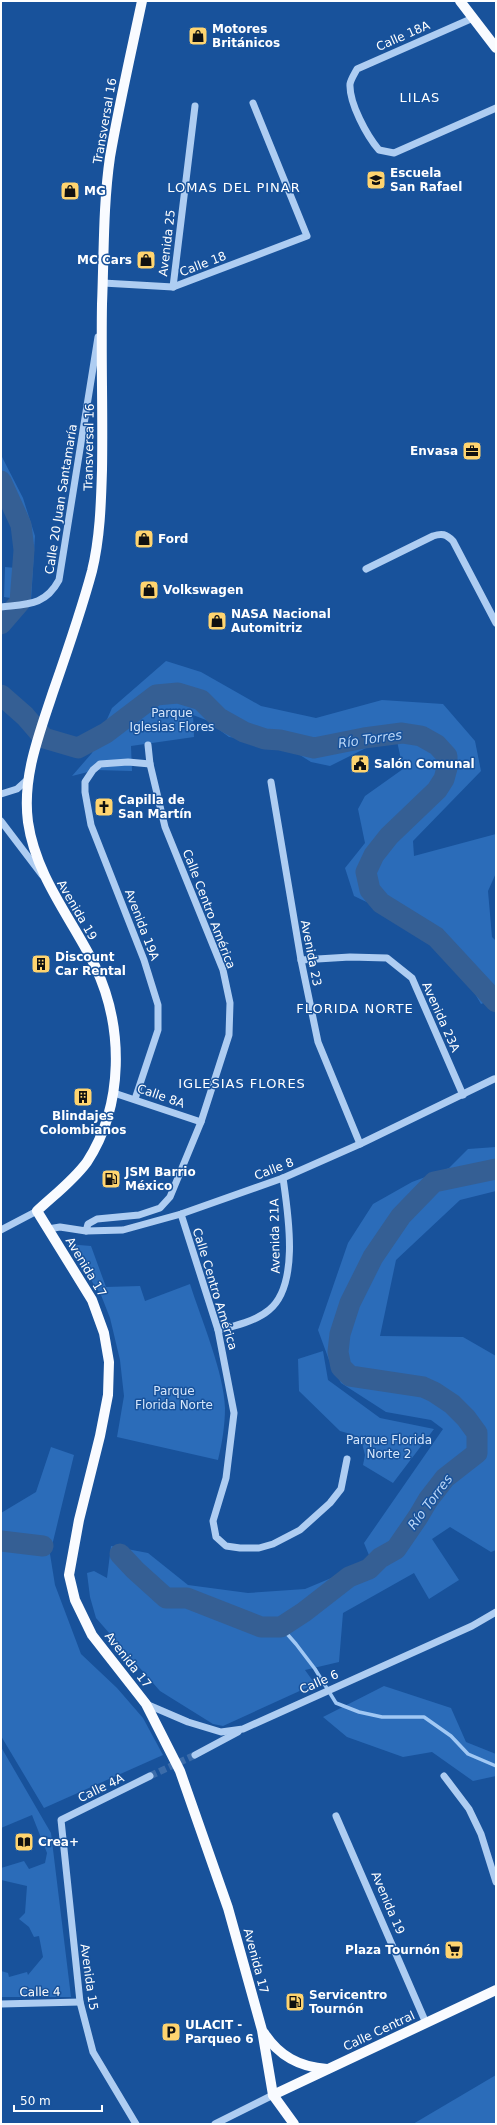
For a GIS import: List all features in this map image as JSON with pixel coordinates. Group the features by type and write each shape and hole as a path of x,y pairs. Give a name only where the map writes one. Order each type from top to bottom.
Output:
{"main road":[{"name":"Transversal 16","path":"47,882 28,824 27,780 35,745 76,627 92,569 98,538 102,506 102,307 110,160 142,1"},
{"path":"460,1 496,48"},
{"name":"Avenida 19","path":"37,1211 71,1181 85,1164 105,1126 114,1093 116,1075 115,1046 107,1004 96,968 47,882"},
{"name":"Avenida 17","path":"37,1211 92,1300 104,1333 109,1362 108,1395 100,1436 79,1520 69,1575 75,1600 84,1623 92,1635 146,1704 180,1771 203,1832 228,1908 262,2030 273,2095 294,2124"},
{"name":"Calle Central","path":"273,2095 496,1990"},
{"path":"262,2030 271,2044 283,2055 297,2063 313,2068 329,2069"}],"street":[{"name":"Calle 18A","path":"473,18 356,69 350,83 353,101 370,139 379,150 394,153 496,108"},
{"name":"Calle 18","path":"103,283 173,287 307,236 252,103"},
{"name":"Avenida 25","path":"173,287 195,106"},
{"name":"Calle 20 Juan Santamaría","path":"2,606 30,604 40,601 53,592 59,580 102,307"},
{"path":"366,569 433,536 442,534 448,536 496,623"},
{"name":"Calle Centro América","path":"86,1231 88,1224 97,1219 139,1215 160,1208 170,1197 201,1122 229,1035 230,1004 223,970 166,827 150,764 148,745"},
{"name":"Avenida 19A","path":"135,1099 158,1030 158,1005 144,960 91,825 85,792 85,782 93,770 100,764 128,762 150,764"},
{"path":"1,794 17,789 27,780"},
{"name":"Avenida 23","path":"271,782 301,960 318,1042 360,1144"},
{"name":"Avenida 19","path":"1,821 47,882"},
{"name":"Avenida 23A","path":"301,960 350,957 387,958 412,978 463,1095"},
{"name":"Calle 8","path":"48,1229 60,1227 86,1231 123,1230 181,1214 283,1178 360,1144 494,1079"},
{"name":"Calle 8A","path":"114,1093 201,1122"},
{"name":"Avenida 21A","path":"218,1330 243,1323 269,1310 282,1294 289,1271 288,1212 283,1178"},
{"path":"1,1230 37,1211"},
{"name":"Calle Centro América","path":"181,1214 218,1330 234,1413 226,1478 213,1521 216,1537 226,1546 259,1548 273,1544 293,1534 330,1504 341,1489 347,1459"},
{"name":"Calle 6","path":"146,1704 188,1722 221,1732 243,1729 472,1626 496,1612"},
{"path":"195,1755 243,1729"},
{"name":"Calle 4A","path":"61,1820 150,1776"},
{"path":"444,1776 469,1809 481,1834 496,1882"},
{"name":"Avenida 19","path":"336,1816 426,2023"},
{"name":"Avenida 15","path":"61,1820 80,2002 92,2052 136,2124"},
{"name":"Calle 4","path":"1,2004 80,2002"},
{"path":"215,2124 273,2095"}],"green space":[{"path":"1,455 23,498 35,536 31,601 4,597 5,567 16,568 15,532 1,506"},
{"name":"Parque Iglesias Flores","path":"166,661 201,672 261,706 316,718 382,700 443,704 475,741 481,771 413,841 414,856 496,834 496,873 488,891 492,937 496,941 496,998 481,1004 442,938 354,896 345,868 365,843 358,809 365,796 403,769 397,741 368,747 330,766 311,762 284,745 229,737 206,720 193,715 194,737 131,746 132,771 96,770 72,776 92,753 112,708"},
{"path":"496,1147 496,1191 460,1200 396,1260 380,1336 463,1337 496,1356 496,1550 491,1552 450,1527 432,1539 459,1580 429,1599 414,1573 343,1613 339,1662 305,1670 315,1684 223,1726 213,1724 160,1691 96,1618 90,1597 87,1573 94,1571 107,1578 111,1546 148,1553 188,1585 248,1593 305,1589 336,1576 345,1576 371,1560 364,1543 443,1429 431,1420 386,1412 341,1383 329,1360 318,1330 348,1243 373,1204 412,1182 449,1168 468,1149"},
{"name":"Parque Florida Norte","path":"67,1244 91,1246 106,1287 140,1286 145,1301 190,1284 221,1378 224,1394 224,1421 218,1460 117,1437 124,1396 120,1360 110,1318 101,1295"},
{"name":"Parque Florida Norte 2","path":"323,1351 328,1380 380,1418 434,1429 393,1483 363,1465 365,1455 362,1443 354,1435 340,1431 299,1391 298,1359"},
{"path":"51,1447 74,1455 50,1554 55,1585 81,1654 117,1688 143,1718 163,1755 44,1808 1,1736 1,1513 36,1492"},
{"path":"384,1686 451,1708 466,1742 496,1754 496,1776 473,1781 432,1752 403,1757 347,1737 323,1717"},
{"path":"1,1747 51,1833 71,1997 1,1997 1,1971 8,1973 9,1977 27,1972 28,1975 43,1957 39,1936 34,1937 29,1927 19,1919 25,1913 27,1886 1,1880 1,1868 24,1861 29,1869 45,1863 47,1853 32,1815 1,1828"},
{"path":"496,2075 496,2124 413,2124"}],"waterway":[{"name":"Río Torres","path":"1,481 21,525 24,550 20,602 1,624"},
{"name":"Río Torres","path":"1,695 25,716 44,738 78,748 106,733 156,695 178,693 201,700 219,718 244,732 265,739 280,740 314,748 364,738 402,733 421,736 437,745 447,756 447,768 444,779 437,790 389,836 374,855 366,872 370,890 381,903 436,937 496,1002"},
{"name":"Río Torres","path":"120,1554 166,1598 187,1598 261,1627 281,1627 304,1612 349,1577 369,1569 380,1558 396,1549 428,1500 445,1478 477,1453 477,1433 466,1418 452,1404 434,1392 423,1387 350,1376 341,1367 338,1352 340,1334 350,1303 373,1257 401,1216 434,1182 496,1169"},
{"name":"Río Torres","path":"1,1541 43,1546"},
{"path":"281,1627 315,1669 336,1703 359,1712 382,1717 424,1717 451,1736 468,1754 496,1766"}],"tunnel":[{"path":"150,1776 195,1755"}],"place":[{"name":"Motores Británicos","path":"198,36"},
{"name":"Escuela San Rafael","path":"376,180"},
{"name":"MG","path":"70,191"},
{"name":"MC Cars","path":"146,260"},
{"name":"Envasa","path":"472,451"},
{"name":"Ford","path":"144,539"},
{"name":"Volkswagen","path":"149,590"},
{"name":"NASA Nacional Automitriz","path":"217,621"},
{"name":"Salón Comunal","path":"360,764"},
{"name":"Capilla de San Martín","path":"104,807"},
{"name":"Discount Car Rental","path":"41,964"},
{"name":"Blindajes Colombianos","path":"83,1097"},
{"name":"JSM Barrio México","path":"111,1179"},
{"name":"Crea+","path":"24,1842"},
{"name":"Plaza Tournón","path":"454,1950"},
{"name":"Servicentro Tournón","path":"295,2002"},
{"name":"ULACIT - Parqueo 6","path":"171,2032"}],"district":[{"name":"LILAS","path":"420,97"},
{"name":"LOMAS DEL PINAR","path":"234,187"},
{"name":"FLORIDA NORTE","path":"355,1008"},
{"name":"IGLESIAS FLORES","path":"242,1083"}]}
